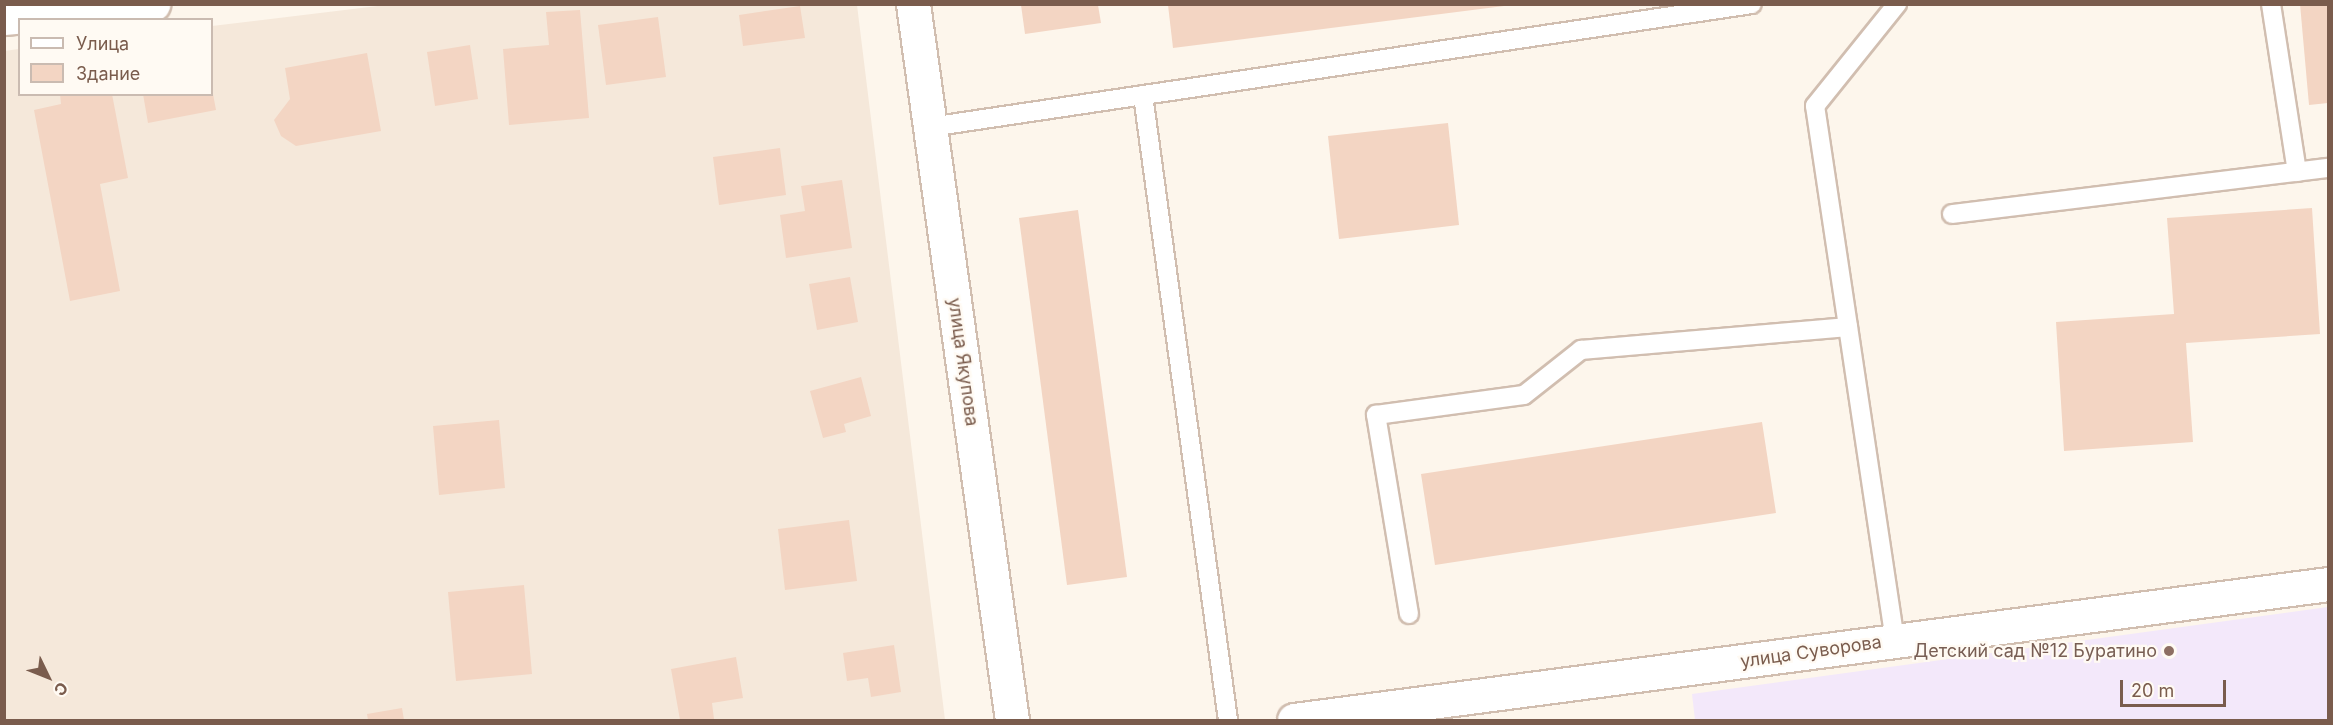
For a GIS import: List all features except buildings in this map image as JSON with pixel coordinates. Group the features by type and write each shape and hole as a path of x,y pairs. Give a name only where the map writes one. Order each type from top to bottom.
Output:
{"street":[{"path":"4,18 153,4"},
{"name":"улица Якупова","path":"913,4 1012,720"},
{"name":"улица Суворова","path":"1294,720 2328,584"}],"lane":[{"path":"930,127 1752,4"},
{"path":"1895,641 1815,106 1897,4"},
{"path":"2271,4 2297,172"},
{"path":"1143,95 1228,720"},
{"path":"1952,214 2328,168"},
{"path":"1409,614 1376,415 1524,395 1581,350 1848,327"}],"shaded area":[{"path":"394,4 857,5 945,720 5,720 4,51 18,49 18,96 213,96 213,26"},
{"name":"Детский сад №12 Буратино","path":"2328,607 2328,720 1695,720 1692,694"}],"place":[{"name":"Детский сад №12 Буратино","path":"2169,651"}]}
